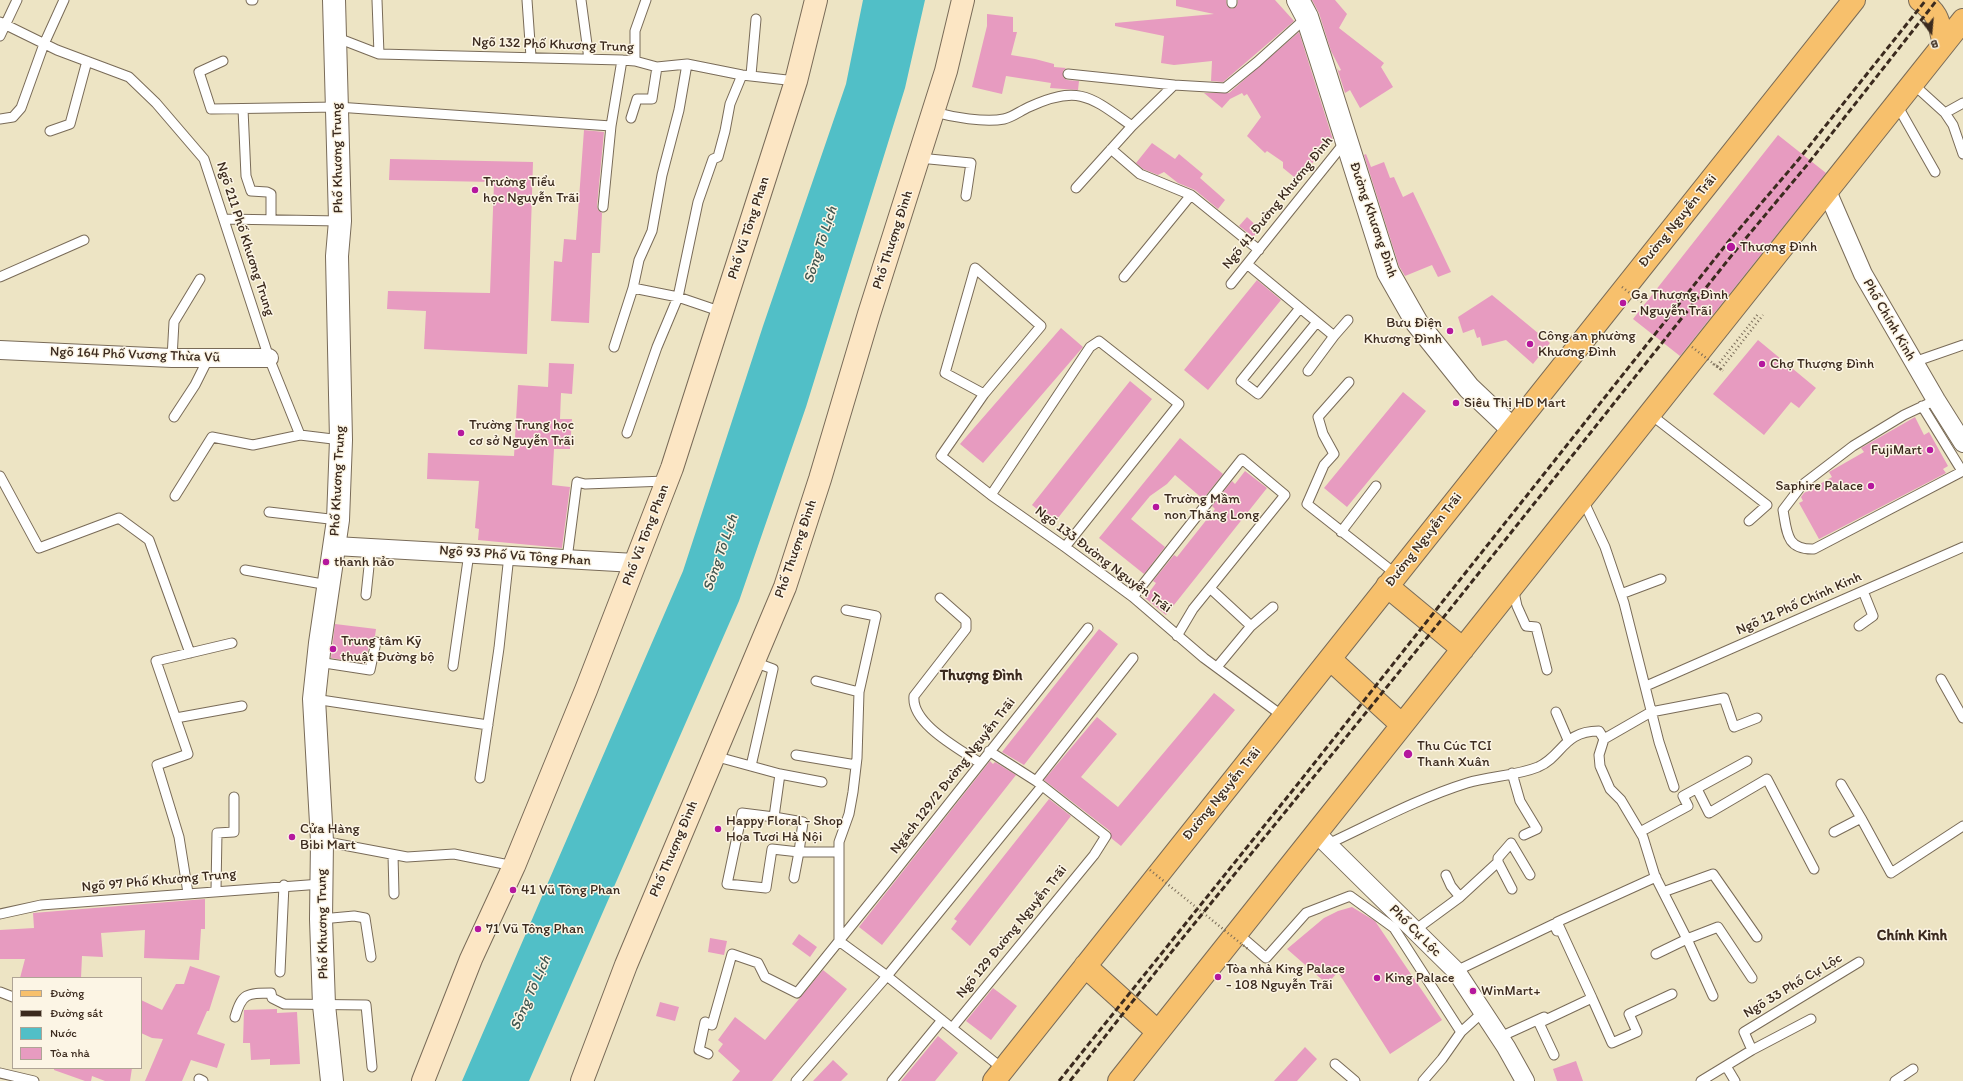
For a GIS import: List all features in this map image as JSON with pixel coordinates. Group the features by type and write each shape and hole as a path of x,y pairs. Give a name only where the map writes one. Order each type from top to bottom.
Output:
{"main road":[{"name":"Phố Vũ Tông Phan","path":"423,1081 427,1067 434,1054 471,959 514,866 636,563 667,481 796,80 816,0"},
{"name":"Phố Thượng Đình","path":"582,1081 626,965 785,587 820,479 868,314 934,112 946,71 963,0"},
{"name":"Đường Nguyễn Trãi","path":"999,1075 1512,430 1762,107 1854,0"},
{"path":"1920,0 1933,10 1938,18 1944,44"},
{"path":"1119,1081 1158,1032 1243,941 1322,839 1402,725 1963,20"},
{"path":"1392,580 1463,649"},
{"path":"1330,659 1402,725"},
{"path":"1085,966 1158,1032"},
{"name":"Phố Vũ Tông Phan","path":"433,1081 437,1068 434,1054"}],"street":[{"name":"Phố Khương Trung","path":"332,1081 324,1006 320,918 322,841 314,699 328,585 338,520 341,440 337,256 340,221 334,0"},
{"name":"Đường Khương Đình","path":"1302,8 1388,272 1417,323 1469,388 1512,430"},
{"name":"Phố Chính Kinh","path":"1827,191 1863,274 1914,362 1929,403 1962,439"},
{"name":"Ngõ 164 Phố Vương Thừa Vũ","path":"0,350 172,358 269,358"},
{"name":"Ngõ 93 Phố Vũ Tông Phan","path":"335,546 394,548 636,563"},
{"name":"Phố Cự Lộc","path":"1322,839 1456,971 1500,1037 1525,1081"}],"lane":[{"path":"0,36 3,23 17,0"},
{"path":"0,119 13,117 21,108 44,44 64,0"},
{"path":"377,0 379,54"},
{"path":"527,0 531,57"},
{"path":"581,0 589,59"},
{"path":"636,61 635,30 646,0"},
{"path":"1068,74 1174,85 1225,88 1257,62 1302,8"},
{"path":"627,433 657,347 678,297 698,202 713,159 718,156 722,148 730,104 746,75 756,19"},
{"name":"Ngõ 211 Phố Khương Trung","path":"3,23 44,44 129,78 156,103 204,159 269,358 300,435"},
{"name":"Ngõ 132 Phố Khương Trung","path":"335,37 379,54 622,60 636,61 657,67 687,64 746,75 796,80"},
{"path":"603,207 612,126 622,60"},
{"path":"50,131 70,124 87,61"},
{"path":"224,61 199,72 211,109 337,107 612,126"},
{"path":"614,347 633,288 639,260 652,230 662,175 679,110 687,64"},
{"path":"631,118 638,99 652,99 657,67"},
{"path":"1912,84 1945,113 1953,125 1963,154"},
{"path":"1076,188 1132,126 1174,85"},
{"path":"934,112 949,116 992,120 1003,119 1045,101 1068,94 1097,101 1132,126"},
{"path":"1897,103 1936,172"},
{"path":"1945,113 1963,103"},
{"path":"243,109 246,176 251,191 267,192 271,194 271,220"},
{"name":"Ngõ 41 Đường Khương Đình","path":"1231,284 1346,141"},
{"path":"1111,149 1140,174 1191,195 1259,250"},
{"path":"919,158 971,164 966,196"},
{"path":"1124,277 1191,195"},
{"path":"224,219 340,221"},
{"path":"0,277 84,240"},
{"path":"1247,264 1334,336"},
{"path":"975,268 1041,326 984,394 945,374 975,268"},
{"path":"172,358 174,322 200,280"},
{"path":"633,288 678,297 722,312"},
{"path":"1300,308 1241,381 1258,394 1317,322"},
{"path":"1308,371 1348,320"},
{"path":"991,495 1090,347 1099,341 1179,404 1065,547"},
{"path":"1914,362 1963,345"},
{"path":"174,417 195,385 209,357"},
{"path":"1349,382 1318,417 1323,434 1334,454 1324,465 1307,504 1341,532 1392,580"},
{"name":"Ngõ 133 Đường Nguyễn Trãi","path":"984,394 941,456 991,495 1133,597 1177,636 1284,717"},
{"path":"1929,403 1962,471 1814,549 1802,549 1793,544 1789,536 1783,510 1802,485 1853,446 1929,403"},
{"path":"1650,414 1767,505 1749,521"},
{"path":"175,496 212,437 253,445 300,435 341,440"},
{"path":"1133,597 1242,459 1285,495 1193,610 1177,636"},
{"path":"0,476 39,548 118,518 150,540 190,652"},
{"path":"567,559 577,482 585,484 667,481"},
{"path":"1341,532 1376,486"},
{"path":"1582,499 1605,547 1621,594 1646,686 1659,742 1674,787"},
{"path":"269,512 338,520"},
{"path":"366,595 371,547"},
{"name":"Ngõ 12 Phố Chính Kinh","path":"1646,686 1963,547"},
{"path":"453,666 469,553"},
{"path":"480,778 499,648 508,555"},
{"path":"245,570 328,585"},
{"path":"1621,594 1661,579"},
{"path":"1513,586 1517,606 1526,626 1536,626 1547,670"},
{"path":"1211,589 1251,626"},
{"path":"1859,626 1873,616 1863,590"},
{"path":"940,598 966,621 966,629 914,696 915,708 919,716 928,726 980,763"},
{"path":"1217,667 1251,626 1273,607"},
{"path":"846,610 876,616 859,692 856,765 849,814 839,842 839,941 887,976 952,1028 999,1075"},
{"name":"Ngách 129/2 Đường Nguyễn Trãi","path":"708,1054 699,1050 705,1022 712,1025 732,954 758,963 765,977 797,993 1088,628"},
{"path":"318,662 370,670 376,642"},
{"path":"188,893 180,837 157,765 188,754 156,661 232,643"},
{"path":"796,1081 887,976 1039,784 1133,658"},
{"path":"751,766 773,669 754,662"},
{"path":"1941,679 1963,718"},
{"path":"816,681 859,692"},
{"path":"1713,996 1656,877 1640,832 1621,800 1610,790 1600,766 1599,755 1604,739 1651,712 1724,698 1734,727 1757,718"},
{"path":"314,699 488,724"},
{"path":"176,718 242,706"},
{"path":"1556,712 1568,740"},
{"path":"1322,839 1467,783 1512,774 1539,766 1556,753 1568,740 1588,731 1599,731 1604,739"},
{"path":"989,751 1039,784"},
{"path":"796,755 856,765"},
{"path":"713,756 780,774 822,782"},
{"path":"1640,832 1688,806 1683,796 1747,761"},
{"path":"774,817 780,774"},
{"path":"1512,774 1520,801 1537,829 1524,835"},
{"path":"1697,788 1709,813 1767,779 1814,869"},
{"name":"Ngõ 129 Đường Nguyễn Trãi","path":"952,1028 1094,855 1106,836 1039,784"},
{"path":"1841,784 1891,873 1963,826"},
{"path":"216,890 217,833 234,832 234,797"},
{"path":"794,878 799,852 803,822 742,813 727,884 766,888 772,849 799,852 838,852"},
{"path":"1834,832 1861,818"},
{"path":"322,841 407,857 454,854 514,866"},
{"path":"1415,930 1460,897 1498,862 1498,858 1511,843 1530,875"},
{"path":"393,855 394,894"},
{"path":"1498,862 1512,889"},
{"path":"1663,892 1713,874 1757,937"},
{"path":"1446,875 1451,886 1460,897"},
{"path":"1590,997 1557,922 1656,877"},
{"name":"Ngõ 97 Phố Khương Trung","path":"0,914 41,905 216,890 322,884"},
{"path":"280,972 284,885"},
{"path":"1243,941 1266,958 1306,913 1350,896 1394,928 1461,1032"},
{"path":"320,918 354,916 365,918 371,957"},
{"path":"1456,971 1554,924 1612,1043 1637,1032 1629,1014 1672,994"},
{"path":"1656,954 1687,939 1718,927 1752,978"},
{"name":"Ngõ 33 Phố Cự Lộc","path":"1752,1050 1744,1032 1859,962"},
{"path":"0,992 12,997"},
{"path":"235,1017 241,999 251,993 271,993 272,998 284,1004 324,1006 366,1005 372,1067"},
{"path":"1500,1037 1590,997"},
{"path":"1554,1055 1539,1023 1590,997"},
{"path":"1423,1081 1442,1059 1461,1032 1483,1012"},
{"path":"1701,1081 1752,1050 1811,1019"},
{"path":"892,1081 942,1020"},
{"path":"1335,1064 1355,1081"},
{"path":"1726,1066 1735,1081"},
{"path":"1895,1081 1913,1069"},
{"path":"0,1073 34,1081"}],"path":[{"path":"1622,287 1644,304"},
{"path":"1717,366 1758,314"},
{"path":"1722,370 1763,315"},
{"path":"1692,347 1722,370"},
{"path":"1714,364 1722,370"},
{"path":"1150,870 1243,941"}],"water":[{"name":"Sông Tô Lịch","path":"863,0 925,0 905,88 806,407 739,601 529,1081 462,1081 683,571 763,326 846,84"}],"building":[{"path":"1176,0 1226,0 1227,6 1232,9 1237,6 1238,0 1275,0 1294,21 1223,82 1211,81 1212,61 1174,65 1161,63 1164,36 1115,26 1115,23 1214,14 1176,6"},
{"path":"1312,0 1335,0 1347,14 1339,28 1384,63 1381,67 1393,87 1360,108 1350,90 1345,93 1337,68 1339,71 1341,70 1331,51 1319,13"},
{"path":"987,14 1013,17 1013,32 1017,32 1011,55 1054,64 1054,67 1066,68 1063,71 1063,77 1067,80 1079,81 1078,90 1050,88 1051,83 1006,76 1002,94 972,87 987,26"},
{"path":"1299,32 1333,140 1317,157 1299,181 1283,168 1283,162 1267,151 1265,153 1247,136 1261,117 1247,94 1244,96 1242,93 1230,99 1222,108 1204,93 1229,93"},
{"path":"584,130 604,132 597,206 598,210 602,213 600,253 592,253 589,323 551,321 554,261 562,262 564,239 576,240"},
{"path":"1778,135 1826,173 1680,356 1633,319"},
{"path":"1152,143 1175,159 1179,154 1203,174 1200,178 1225,200 1218,209 1195,190 1178,183 1164,172 1158,175 1143,169 1136,163"},
{"path":"1366,154 1371,167 1384,162 1390,178 1394,177 1403,197 1413,192 1451,272 1438,277 1432,265 1405,276 1399,266 1364,155"},
{"path":"390,159 533,162 527,354 424,349 426,311 387,309 388,291 490,293 494,182 389,180"},
{"path":"1247,217 1260,229 1253,237 1239,226"},
{"path":"1257,280 1281,300 1208,390 1184,370"},
{"path":"1492,295 1550,343 1533,364 1506,340 1482,346 1480,337 1477,338 1474,329 1463,333 1458,317"},
{"path":"1061,328 1083,347 983,463 960,444"},
{"name":"Chợ Thượng Đình","path":"1758,340 1816,388 1799,408 1791,402 1764,435 1713,394"},
{"path":"549,363 574,364 572,394 561,393 560,419 572,419 570,449 554,449 552,485 570,487 562,548 478,540 479,529 475,528 479,481 427,479 428,453 514,456 518,385 548,387"},
{"path":"1130,381 1152,399 1054,523 1032,505"},
{"path":"1403,392 1426,411 1347,507 1324,488"},
{"name":"Saphire Palace","path":"1915,417 1924,435 1929,432 1948,466 1943,469 1946,473 1819,539 1799,503 1803,501 1801,497 1804,493 1832,477 1829,472 1864,452 1861,448"},
{"path":"1180,438 1223,474 1203,499 1175,475 1167,484 1150,496 1131,519 1165,547 1144,574 1099,538"},
{"path":"1245,471 1267,488 1166,615 1145,598 1156,583 1153,581 1174,555 1177,557 1215,509 1212,506 1232,481 1235,484"},
{"name":"Trung tâm Kỹ thuật Đường bộ","path":"335,624 376,629 375,636 370,641 365,663 331,658"},
{"path":"1099,629 1118,644 1024,765 1002,752"},
{"path":"1214,693 1235,710 1121,846 1111,838 1110,831 1044,780 1097,717 1117,734 1081,777 1118,807"},
{"path":"990,761 993,764 995,762 1016,775 882,945 859,927"},
{"path":"1049,799 1071,816 970,946 951,929 957,921 954,919"},
{"path":"205,899 205,929 201,929 199,960 144,958 145,930 101,933 103,957 82,956 81,977 20,977 25,959 0,959 0,930 34,928 33,913"},
{"name":"King Palace","path":"1352,907 1375,921 1442,1020 1390,1054 1338,972 1327,984 1287,949 1324,918 1338,911"},
{"path":"799,934 817,947 810,957 792,944"},
{"path":"710,938 727,941 724,955 708,952"},
{"path":"190,966 220,976 209,1011 207,1011 197,1034 225,1044 217,1068 191,1060 182,1081 145,1081 163,1039 152,1038 142,1033 142,1000 162,1010 176,984 184,984"},
{"path":"823,970 847,989 772,1081 732,1081 740,1071 718,1051 723,1044 718,1040 735,1017 765,1040"},
{"path":"993,988 1017,1006 991,1040 966,1021"},
{"path":"660,1002 679,1007 675,1021 656,1016"},
{"path":"277,1009 277,1013 297,1012 300,1064 270,1065 270,1059 251,1060 250,1043 243,1043 244,1010"},
{"path":"938,1036 958,1053 935,1081 901,1081"},
{"path":"1305,1047 1317,1059 1297,1081 1274,1081"},
{"path":"833,1060 848,1074 841,1081 813,1081"},
{"path":"1576,1061 1583,1081 1557,1081 1553,1069"},
{"path":"132,1069 130,1081 105,1081 92,1076 91,1081 85,1081 54,1070"}],"railway":[{"path":"1059,1081 1293,790 1729,241 1799,159 1926,0"},
{"path":"1070,1081 1177,945 1447,613 1736,250 1807,165 1937,0"}],"place":[{"name":"Trường Tiểu học Nguyễn Trãi","path":"475,190"},
{"name":"Thượng Đình","path":"1731,247"},
{"name":"Ga Thượng Đình - Nguyễn Trãi","path":"1623,303"},
{"name":"Bưu Điện Khương Đình","path":"1450,331"},
{"name":"Công an phường Khương Đình","path":"1530,344"},
{"name":"Chợ Thượng Đình","path":"1762,364"},
{"name":"Siêu Thị HD Mart","path":"1456,403"},
{"name":"Trường Trung học cơ sở Nguyễn Trãi","path":"461,433"},
{"name":"FujiMart","path":"1930,450"},
{"name":"Saphire Palace","path":"1871,486"},
{"name":"Trường Mầm non Thăng Long","path":"1156,507"},
{"name":"thanh hảo","path":"326,562"},
{"name":"Trung tâm Kỹ thuật Đường bộ","path":"333,649"},
{"name":"Thu Cúc TCI Thanh Xuân","path":"1408,754"},
{"name":"Happy Floral - Shop Hoa Tươi Hà Nội","path":"718,829"},
{"name":"Cửa Hàng Bibi Mart","path":"292,837"},
{"name":"41 Vũ Tông Phan","path":"513,890"},
{"name":"71 Vũ Tông Phan","path":"478,929"},
{"name":"Tòa nhà King Palace - 108 Nguyễn Trãi","path":"1218,977"},
{"name":"King Palace","path":"1377,978"},
{"name":"WinMart+","path":"1473,991"}],"district":[{"name":"Thượng Đình","path":"981,676"},
{"name":"Chính Kinh","path":"1912,936"}]}
